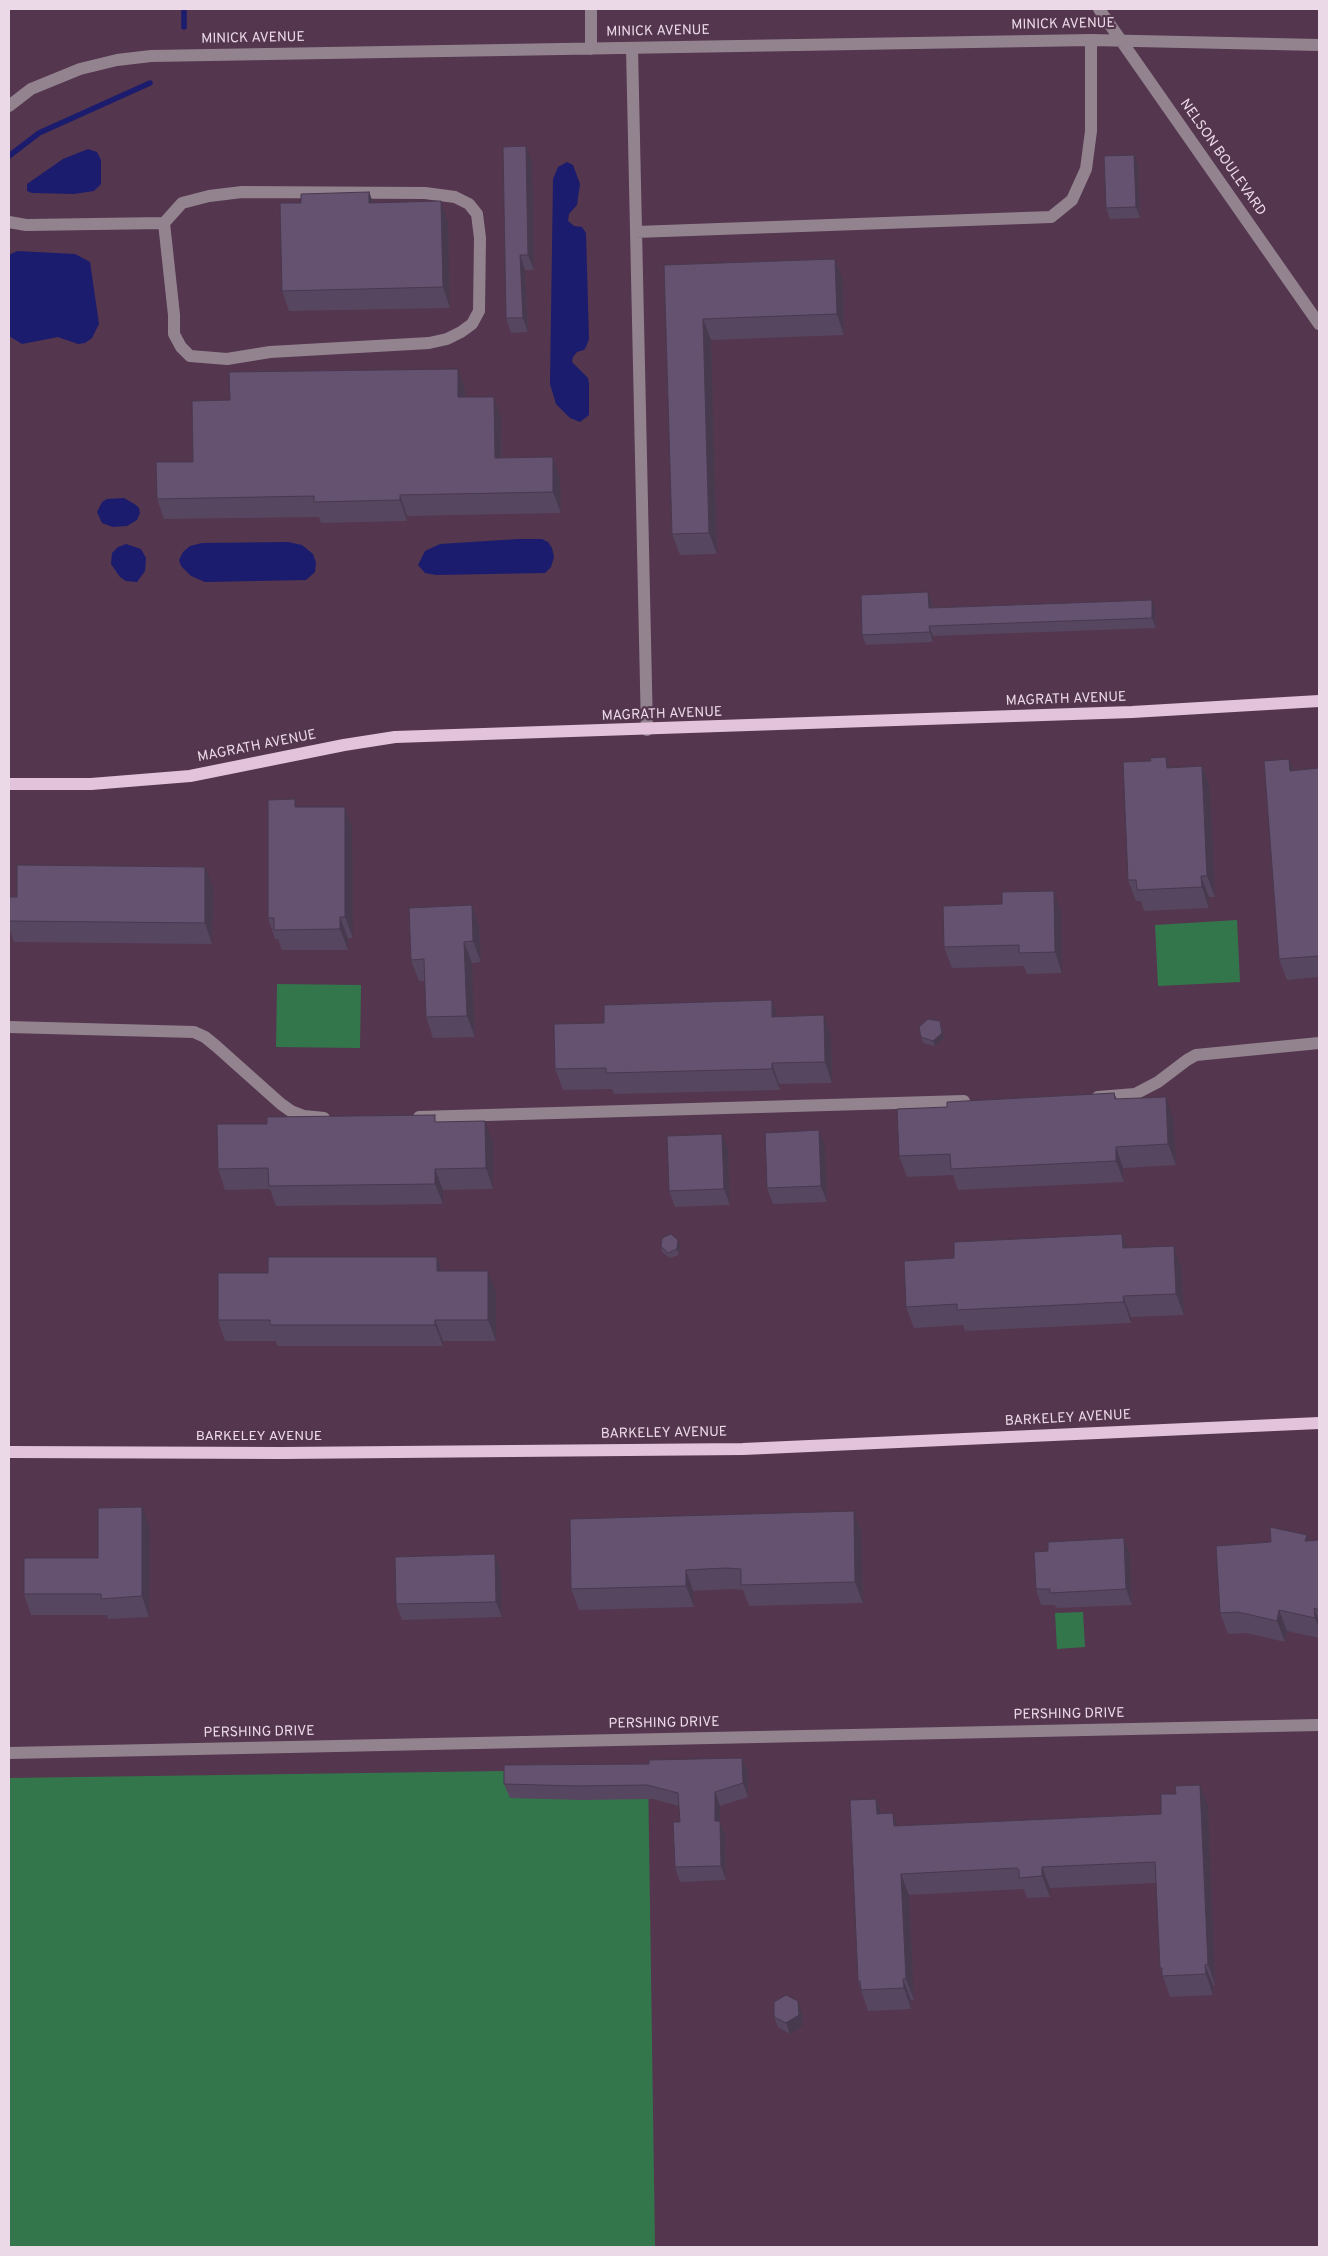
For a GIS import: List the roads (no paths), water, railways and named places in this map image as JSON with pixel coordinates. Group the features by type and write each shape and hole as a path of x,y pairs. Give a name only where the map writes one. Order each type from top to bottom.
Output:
{"main road":[{"name":"MAGRATH AVENUE","path":"9,784 91,784 190,776 344,745 395,737 647,730 1132,712 1319,702"},
{"name":"BARKELEY AVENUE","path":"9,1452 292,1453 743,1448 1319,1423"}],"street":[{"path":"591,9 591,48"},
{"name":"NELSON BOULEVARD","path":"1099,9 1319,324"},
{"path":"636,232 1051,217 1072,200 1086,169 1091,131 1091,40"},
{"name":"MINICK AVENUE","path":"9,106 31,89 73,72 117,60 150,56 1091,40 1319,45"},
{"path":"632,48 647,730"},
{"path":"9,222 26,226 164,223 182,203 209,196 242,192 425,194 455,197 468,204 477,214 480,238 479,311 472,324 461,332 447,339 430,343 270,352 227,359 190,356 181,348 174,334 174,314 164,223"},
{"path":"9,1027 194,1032 216,1046 291,1112 316,1118 336,1118"},
{"path":"1083,1097 1135,1094 1158,1082 1187,1060 1206,1052 1319,1043"},
{"path":"406,1117 566,1114 974,1101"},
{"name":"PERSHING DRIVE","path":"9,1752 1319,1725"}],"waterway":[{"path":"184,9 184,27"},
{"path":"9,156 39,133 150,83"}]}
